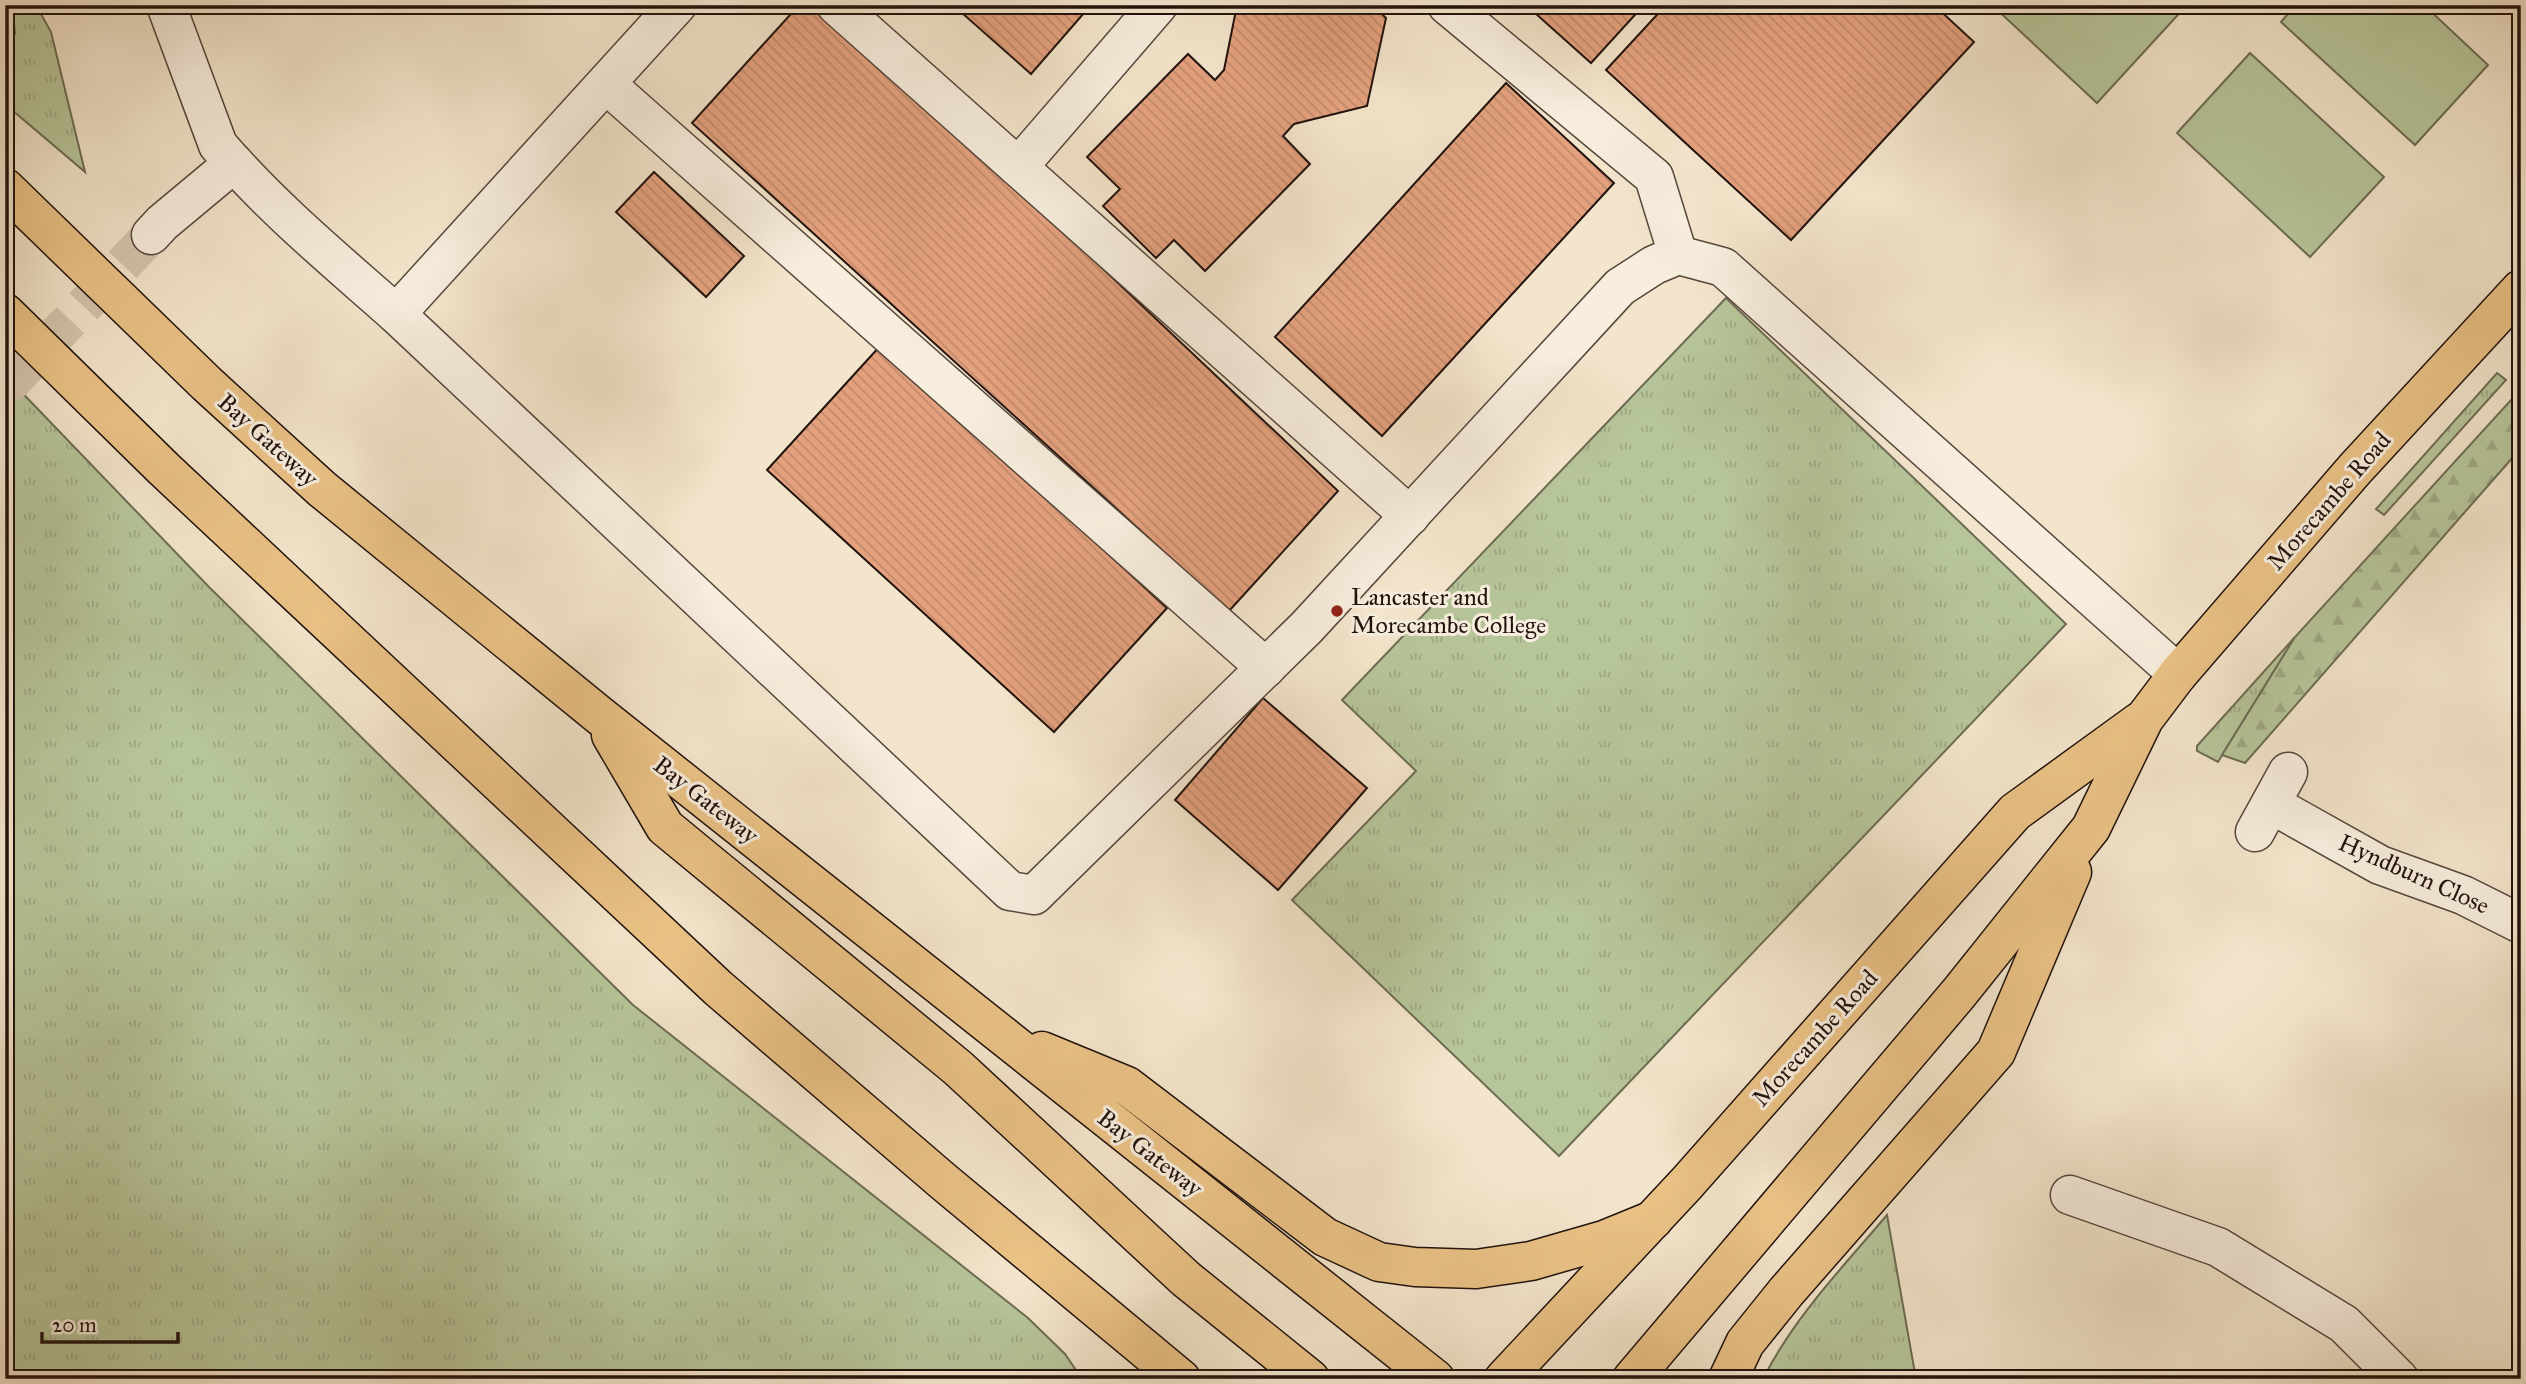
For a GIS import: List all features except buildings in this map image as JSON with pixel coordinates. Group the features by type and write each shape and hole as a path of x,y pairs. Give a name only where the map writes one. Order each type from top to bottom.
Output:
{"main road":[{"name":"Bay Gateway","path":"5,188 207,384 322,489 599,715 1435,1379"},
{"name":"Morecambe Road","path":"1632,1379 1959,993 2091,828 2144,719 2178,674 2356,469 2521,289"},
{"path":"5,313 164,469 718,988 1174,1376"},
{"path":"599,715 665,827 958,1068 1186,1279 1310,1379"},
{"name":"Morecambe Road","path":"1504,1379 1653,1220 2015,812 2144,719"},
{"path":"1728,1379 1745,1343 1786,1292 1996,1052 2091,828"},
{"path":"1001,1034 1127,1086 1325,1237 1379,1262 1415,1267 1476,1269 1517,1263 1604,1240 1653,1220"}],"street":[{"path":"166,5 218,145 234,163 315,242 396,314 1010,891 1034,895 1307,627 1620,287 1654,265 1678,255 1723,267 2178,674"},
{"path":"396,314 677,5"},
{"path":"836,5 1410,516"},
{"path":"1018,167 1158,5"},
{"path":"1447,5 1654,177 1678,255"},
{"path":"606,84 1266,668"},
{"path":"152,235 162,223 234,163"},
{"name":"Hyndburn Close","path":"2271,803 2380,865 2463,895 2521,924"},
{"path":"2070,1195 2218,1247 2344,1324 2399,1379"}],"green space":[{"path":"12,5 36,5 51,32 85,172 5,104 5,63 15,33"},
{"path":"1992,5 2187,5 2097,103"},
{"path":"2296,5 2424,5 2488,65 2415,145 2281,22"},
{"path":"2250,53 2384,177 2310,257 2177,133"},
{"path":"1726,298 2066,624 1559,1156 1292,900 1416,771 1342,700"},
{"path":"2497,373 2506,380 2384,515 2376,509"},
{"path":"5,375 209,587 633,1005 1028,1318 1065,1354 1082,1379 5,1379"},
{"path":"2521,389 2521,448 2245,763 2222,755 2295,637"},
{"path":"2295,637 2218,762 2197,751 2197,746"},
{"path":"1887,1215 1916,1379 1763,1379 1775,1356 1804,1314"}],"tunnel":[{"path":"5,389 151,235"}],"place":[{"name":"Lancaster and Morecambe College","path":"1337,611"}]}
